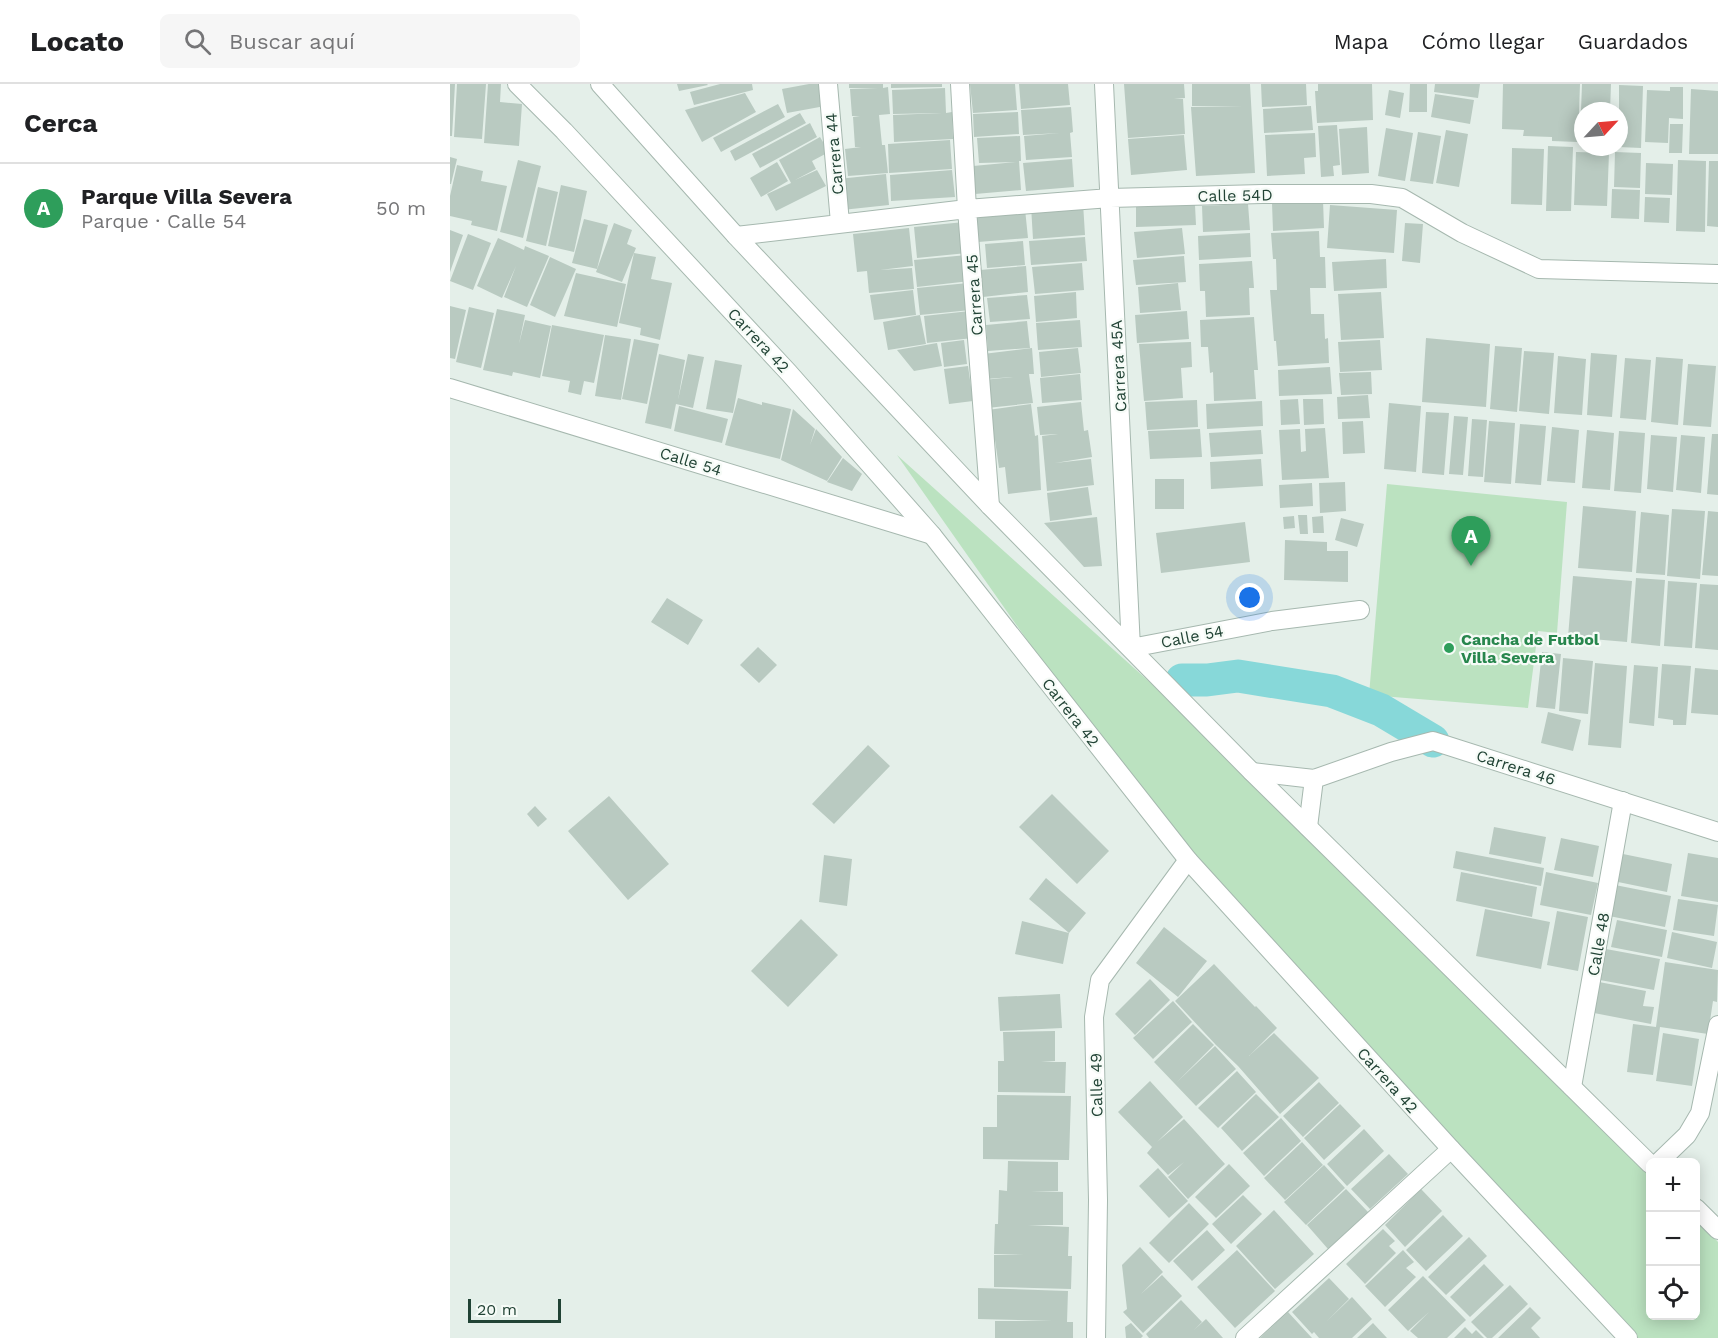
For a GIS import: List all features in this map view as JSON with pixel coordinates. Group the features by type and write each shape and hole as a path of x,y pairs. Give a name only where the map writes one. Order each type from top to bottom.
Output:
{"street":[{"name":"Carrera 42","path":"517,84 564,131 781,364 932,535 1188,860 1451,1149 1628,1338"},
{"path":"600,84 736,236 990,506 1252,772 1646,1160"},
{"name":"Carrera 44","path":"828,84 840,223"},
{"name":"Carrera 45","path":"960,84 967,209 990,506"},
{"name":"Carrera 45A","path":"1104,84 1131,648"},
{"name":"Calle 54D","path":"736,236 967,209 1110,198 1371,194 1402,198 1462,233 1539,269 1718,274"},
{"name":"Calle 54","path":"450,388 932,535"},
{"name":"Calle 54","path":"1131,648 1272,621 1360,610"},
{"name":"Carrera 46","path":"1252,772 1314,779 1390,752 1433,741 1718,832"},
{"path":"1308,827 1314,779"},
{"name":"Calle 48","path":"1572,1087 1623,801"},
{"name":"Calle 49","path":"1096,1338 1098,1200 1094,1017 1100,980 1188,860"},
{"path":"1663,1158 1688,1135 1700,1113 1718,1025"},
{"path":"1245,1338 1451,1149"},
{"path":"1699,1212 1718,1230"}],"green space":[{"path":"897,455 1262,783 1646,1167 1646,1320 1700,1320 1700,1222 1718,1242 1718,1338 1628,1338 1188,860 1060,687"},
{"path":"1387,484 1567,502 1557,633 1538,631 1528,708 1369,695"}],"building":[{"path":"450,84 455,84 452,136 450,136"},
{"path":"457,84 486,84 482,139 454,137"},
{"path":"488,84 501,84 500,102 522,104 519,146 484,143"},
{"path":"677,84 707,84 708,85 679,91"},
{"path":"720,84 752,84 753,90 694,105 690,92"},
{"path":"820,84 825,106 787,113 782,89"},
{"path":"849,84 883,84 883,88 888,87 890,114 879,115 888,173 848,176 845,149 861,147 855,147 853,117 860,116 852,116 850,89 878,88 849,88"},
{"path":"891,84 942,84 942,87 891,88"},
{"path":"970,84 1015,84 1017,110 973,113"},
{"path":"1019,84 1068,84 1070,105 1021,109"},
{"path":"1124,84 1184,84 1185,98 1174,99 1183,99 1185,134 1128,138"},
{"path":"1192,84 1250,84 1255,173 1196,176 1191,107 1243,106 1192,106"},
{"path":"1261,84 1306,84 1307,105 1262,107"},
{"path":"1318,84 1372,84 1373,120 1317,123 1315,91 1318,91"},
{"path":"1410,84 1427,84 1427,112 1409,112"},
{"path":"1435,84 1480,84 1478,98 1434,92"},
{"path":"1503,84 1580,84 1579,102 1574,102 1574,142 1552,141 1552,137 1523,136 1524,130 1502,129"},
{"path":"1582,84 1611,84 1610,102 1581,102"},
{"path":"1619,85 1643,86 1641,148 1628,147 1628,102 1619,102"},
{"path":"1670,87 1683,87 1683,119 1669,118 1668,143 1645,142 1647,90 1670,91"},
{"path":"945,88 946,113 952,112 953,139 894,142 893,115 942,113 893,114 892,90"},
{"path":"1691,89 1718,91 1718,154 1689,154"},
{"path":"1389,90 1404,93 1400,118 1385,115"},
{"path":"745,93 756,112 702,142 685,110"},
{"path":"1435,94 1474,100 1470,124 1431,117"},
{"path":"778,104 785,117 721,152 713,138"},
{"path":"1311,106 1313,130 1264,133 1263,109"},
{"path":"1071,107 1072,157 1026,160 1024,136 1060,133 1023,135 1021,110"},
{"path":"1018,112 1019,134 974,137 973,114"},
{"path":"800,113 806,123 735,161 730,151"},
{"path":"810,123 817,137 760,168 752,154"},
{"path":"1670,124 1683,124 1682,153 1669,153"},
{"path":"1337,125 1340,165 1333,166 1334,176 1321,177 1318,126"},
{"path":"1367,127 1369,173 1342,175 1339,129"},
{"path":"1386,128 1413,133 1405,181 1378,176"},
{"path":"1446,130 1468,134 1459,187 1436,183"},
{"path":"1418,132 1441,136 1433,184 1410,181"},
{"path":"1315,133 1316,157 1304,158 1305,174 1267,176 1265,135"},
{"path":"1184,135 1187,170 1131,175 1128,139"},
{"path":"1020,136 1021,190 975,194 973,166 1016,162 979,163 977,138"},
{"path":"820,137 829,152 812,161 816,169 795,180 817,170 826,186 776,211 767,194 791,183 779,160"},
{"path":"950,140 952,169 889,173 888,144"},
{"path":"1548,146 1573,147 1571,211 1546,211"},
{"path":"1512,148 1544,149 1542,205 1511,204"},
{"path":"1628,152 1641,153 1640,188 1614,187 1615,156 1628,156"},
{"path":"1576,156 1609,156 1607,206 1574,205"},
{"path":"450,157 457,159 451,184 450,184"},
{"path":"1072,159 1074,187 1026,191 1023,163"},
{"path":"518,160 541,166 523,238 500,232"},
{"path":"1678,160 1706,161 1705,232 1676,231"},
{"path":"1709,161 1718,161 1718,227 1707,226"},
{"path":"777,162 788,181 761,197 750,178"},
{"path":"1646,163 1673,164 1672,195 1645,194"},
{"path":"457,165 483,171 481,181 507,186 497,231 471,225 472,221 450,216 450,196"},
{"path":"952,170 955,197 891,201 890,175"},
{"path":"886,174 889,205 842,210 838,179"},
{"path":"561,185 587,191 574,252 548,246"},
{"path":"538,187 558,192 546,246 526,241"},
{"path":"1612,189 1640,190 1639,219 1611,218"},
{"path":"1645,197 1670,198 1669,223 1644,222"},
{"path":"1323,200 1324,228 1273,231 1272,203"},
{"path":"1083,203 1085,235 1033,239 1031,206"},
{"path":"1248,204 1250,230 1203,232 1202,206"},
{"path":"1195,205 1196,225 1136,227 1136,206"},
{"path":"1330,205 1397,210 1394,253 1327,248"},
{"path":"1025,209 1028,238 978,242 976,213"},
{"path":"584,219 608,225 597,269 572,263"},
{"path":"964,222 967,253 917,258 914,227"},
{"path":"614,223 632,230 627,244 636,248 622,282 596,272"},
{"path":"1405,223 1423,224 1420,263 1402,261"},
{"path":"909,228 913,266 880,270 912,268 914,289 869,293 867,271 857,272 853,234"},
{"path":"1182,228 1185,254 1137,258 1134,232"},
{"path":"450,230 463,235 450,272"},
{"path":"1319,231 1320,257 1325,257 1326,288 1310,288 1311,314 1324,314 1329,363 1278,366 1270,290 1277,290 1276,259 1273,259 1271,233"},
{"path":"1250,233 1251,257 1199,260 1198,236"},
{"path":"468,234 491,243 473,290 450,281"},
{"path":"1085,237 1087,261 1031,265 1029,241"},
{"path":"498,238 524,250 525,246 549,256 527,307 504,297 516,266 502,298 477,286"},
{"path":"1023,241 1025,265 987,268 985,244"},
{"path":"634,253 656,257 651,279 672,283 660,340 640,335 641,328 619,323"},
{"path":"967,255 970,281 917,287 914,260"},
{"path":"1184,256 1186,282 1136,285 1133,260"},
{"path":"550,257 576,269 555,317 530,305"},
{"path":"1386,259 1387,288 1334,291 1332,262"},
{"path":"1252,261 1254,288 1249,288 1250,315 1206,317 1205,291 1200,291 1199,264"},
{"path":"1082,263 1084,290 1035,294 1032,267"},
{"path":"1026,266 1028,292 983,297 980,270"},
{"path":"576,273 626,284 617,327 564,316"},
{"path":"968,283 971,310 920,315 917,288"},
{"path":"1178,283 1181,310 1140,313 1138,287"},
{"path":"913,290 916,315 874,320 870,295"},
{"path":"1076,292 1077,318 1036,322 1034,296"},
{"path":"1381,292 1384,338 1341,340 1338,294"},
{"path":"1027,295 1030,319 990,322 987,298"},
{"path":"450,306 466,310 455,359 450,358"},
{"path":"469,307 494,313 481,368 456,362"},
{"path":"497,309 525,315 519,344 525,320 551,326 540,378 513,372 512,376 483,370"},
{"path":"970,311 973,338 927,343 924,316"},
{"path":"1187,311 1189,339 1137,343 1135,315"},
{"path":"920,315 926,344 888,350 883,322"},
{"path":"1254,317 1258,370 1254,370 1256,399 1214,401 1213,372 1210,373 1208,347 1201,347 1200,320"},
{"path":"1080,320 1082,347 1038,350 1036,323"},
{"path":"1027,321 1030,348 988,351 986,325"},
{"path":"552,325 604,335 594,383 584,381 581,395 568,392 570,381 542,376"},
{"path":"605,335 631,339 621,400 595,396"},
{"path":"1426,338 1490,344 1486,407 1422,402"},
{"path":"634,339 659,344 647,404 622,399"},
{"path":"964,340 967,364 944,367 941,343"},
{"path":"1380,340 1382,370 1340,372 1338,342"},
{"path":"1191,342 1192,367 1181,368 1183,398 1144,401 1139,344"},
{"path":"937,343 942,366 914,371 897,350"},
{"path":"1495,346 1522,348 1517,412 1490,409"},
{"path":"1032,348 1034,374 1029,374 1033,403 987,408 983,380 1013,377 985,379 983,354"},
{"path":"1078,348 1081,373 1041,377 1039,352"},
{"path":"1524,351 1554,353 1549,414 1519,411"},
{"path":"1591,353 1617,355 1612,417 1587,415"},
{"path":"659,354 685,360 678,400 688,354 704,357 693,408 676,404 671,429 645,423"},
{"path":"1558,356 1586,359 1582,415 1554,413"},
{"path":"1656,357 1683,359 1678,425 1651,422"},
{"path":"1625,358 1651,360 1646,420 1620,418"},
{"path":"715,360 742,365 733,413 706,409"},
{"path":"1688,364 1716,366 1711,427 1683,425"},
{"path":"968,366 973,401 949,404 944,369"},
{"path":"1330,367 1332,394 1279,396 1278,370"},
{"path":"1371,372 1372,394 1341,395 1339,373"},
{"path":"1080,374 1082,400 1042,403 1040,378"},
{"path":"1368,395 1370,418 1338,419 1337,397"},
{"path":"738,398 762,405 762,402 791,409 780,459 725,445"},
{"path":"1298,399 1300,424 1281,425 1280,400"},
{"path":"1303,399 1323,399 1324,424 1304,425"},
{"path":"1197,400 1198,427 1147,430 1145,402"},
{"path":"1262,401 1263,426 1207,429 1206,404"},
{"path":"1081,402 1084,431 1088,430 1092,457 1055,463 1091,459 1094,485 1047,491 1042,436 1058,434 1040,435 1037,407"},
{"path":"1389,403 1421,406 1416,472 1384,469"},
{"path":"1031,404 1035,436 1038,435 1041,490 1008,494 1005,467 999,468 988,410"},
{"path":"679,406 728,419 722,443 674,431"},
{"path":"793,409 815,429 810,445 816,429 842,457 827,481 781,460"},
{"path":"1426,412 1449,413 1444,475 1422,473"},
{"path":"1454,416 1468,417 1463,475 1449,474"},
{"path":"1472,419 1487,420 1483,477 1468,476"},
{"path":"1363,421 1365,453 1343,454 1342,422"},
{"path":"1489,421 1515,423 1511,484 1484,482"},
{"path":"1520,424 1546,426 1541,485 1515,483"},
{"path":"1552,427 1579,430 1575,483 1547,481"},
{"path":"1325,428 1329,478 1282,480 1279,430 1300,429 1301,452 1306,451 1305,429"},
{"path":"1200,429 1202,457 1150,459 1148,431"},
{"path":"1261,430 1263,454 1211,457 1209,433"},
{"path":"1587,430 1614,433 1610,490 1582,488"},
{"path":"1619,431 1645,433 1641,493 1614,491"},
{"path":"1712,434 1718,434 1718,495 1707,494"},
{"path":"1651,435 1677,437 1673,492 1647,489"},
{"path":"1681,435 1705,437 1701,493 1676,490"},
{"path":"843,458 862,474 852,491 827,482"},
{"path":"1261,459 1263,486 1211,489 1210,462"},
{"path":"1155,479 1184,479 1184,509 1155,509"},
{"path":"1345,482 1346,511 1320,513 1319,483"},
{"path":"1312,483 1313,506 1280,508 1279,485"},
{"path":"1088,487 1092,515 1050,521 1047,493"},
{"path":"1583,506 1636,511 1632,572 1578,568"},
{"path":"1672,509 1705,511 1700,579 1667,576"},
{"path":"1708,511 1718,512 1718,576 1702,575"},
{"path":"1641,512 1669,515 1665,575 1636,573"},
{"path":"1298,515 1307,515 1308,534 1300,534"},
{"path":"1294,516 1295,528 1284,529 1283,517"},
{"path":"1323,516 1324,533 1313,533 1312,517"},
{"path":"1097,517 1102,566 1084,567 1044,523"},
{"path":"1341,518 1364,524 1357,547 1335,540"},
{"path":"1245,522 1250,562 1161,573 1156,533"},
{"path":"1285,540 1327,542 1327,551 1348,551 1348,582 1284,580"},
{"path":"1573,576 1632,581 1627,642 1568,637"},
{"path":"1636,578 1665,580 1660,646 1631,643"},
{"path":"1668,581 1697,583 1692,648 1664,646"},
{"path":"1700,584 1718,585 1718,650 1695,648"},
{"path":"667,598 703,620 688,645 651,622"},
{"path":"758,647 777,665 759,683 740,665"},
{"path":"1542,652 1561,654 1555,709 1536,707"},
{"path":"1563,658 1593,661 1588,714 1559,711"},
{"path":"1595,663 1627,666 1621,748 1588,745"},
{"path":"1662,664 1691,666 1686,725 1673,725 1673,720 1658,718"},
{"path":"1634,665 1658,667 1654,726 1629,723"},
{"path":"1695,668 1718,670 1718,715 1691,713"},
{"path":"1548,712 1581,720 1573,751 1541,743"},
{"path":"868,745 890,766 834,824 812,804"},
{"path":"1052,794 1109,851 1077,884 1019,827"},
{"path":"609,796 669,864 628,900 568,831"},
{"path":"535,806 547,819 538,827 527,814"},
{"path":"1494,827 1546,837 1541,864 1489,854"},
{"path":"1561,838 1599,846 1593,877 1554,870"},
{"path":"1456,851 1544,868 1541,886 1453,868"},
{"path":"1688,853 1718,858 1718,902 1681,896"},
{"path":"1623,854 1672,864 1667,892 1618,882"},
{"path":"824,855 852,859 847,906 819,902"},
{"path":"1461,872 1537,887 1532,917 1456,901"},
{"path":"1546,872 1598,883 1591,915 1540,905"},
{"path":"1046,878 1086,913 1069,933 1029,899"},
{"path":"1615,885 1671,896 1665,927 1609,916"},
{"path":"1678,899 1718,905 1714,936 1673,930"},
{"path":"1485,909 1550,922 1541,969 1476,956"},
{"path":"1557,911 1588,917 1578,971 1547,965"},
{"path":"801,919 838,955 788,1007 751,971"},
{"path":"1617,920 1667,930 1662,957 1611,947"},
{"path":"1022,921 1069,933 1063,964 1015,954"},
{"path":"1164,927 1207,961 1178,997 1136,963"},
{"path":"1672,932 1717,942 1712,968 1667,958"},
{"path":"1606,949 1660,959 1654,990 1600,980"},
{"path":"1665,962 1718,970 1717,1002 1713,1001 1708,1034 1660,1027 1653,1075 1627,1072 1633,1024 1656,1027"},
{"path":"1214,964 1277,1028 1249,1056 1274,1033 1319,1078 1280,1114 1238,1066 1175,1001"},
{"path":"1150,979 1170,1000 1135,1035 1115,1014"},
{"path":"1599,982 1646,991 1643,1006 1654,1007 1651,1024 1594,1013"},
{"path":"1060,994 1062,1028 1000,1031 998,997"},
{"path":"1173,1001 1192,1022 1153,1059 1133,1038"},
{"path":"1193,1024 1214,1045 1177,1082 1215,1046 1236,1069 1196,1106 1154,1062"},
{"path":"1055,1031 1055,1061 1041,1062 1066,1062 1065,1093 998,1092 998,1061 1004,1061 1003,1032"},
{"path":"1663,1033 1699,1039 1692,1086 1656,1081"},
{"path":"1237,1071 1256,1092 1218,1128 1198,1108"},
{"path":"1150,1081 1183,1117 1157,1142 1184,1119 1225,1164 1188,1199 1168,1177 1184,1162 1168,1175 1147,1153 1152,1147 1118,1112"},
{"path":"1319,1082 1339,1103 1303,1137 1283,1116"},
{"path":"1256,1094 1279,1117 1242,1151 1221,1128"},
{"path":"997,1095 1071,1096 1069,1160 983,1159 983,1127 997,1127"},
{"path":"1340,1104 1361,1126 1324,1160 1304,1138"},
{"path":"1281,1118 1301,1141 1264,1176 1243,1153"},
{"path":"1364,1129 1384,1151 1347,1186 1327,1164"},
{"path":"1302,1142 1323,1165 1285,1200 1264,1178"},
{"path":"1389,1154 1408,1174 1370,1209 1351,1189"},
{"path":"1008,1161 1058,1162 1058,1191 1031,1191 1063,1192 1063,1225 1028,1225 1069,1227 1068,1256 1072,1256 1071,1289 994,1287 994,1255 1024,1255 994,1254 999,1190 1007,1191"},
{"path":"1229,1164 1250,1186 1216,1218 1195,1197"},
{"path":"1324,1165 1345,1188 1306,1225 1284,1202"},
{"path":"1158,1168 1188,1201 1169,1218 1139,1186"},
{"path":"1346,1189 1368,1212 1328,1249 1307,1225"},
{"path":"1421,1189 1442,1211 1405,1247 1385,1225"},
{"path":"1243,1195 1262,1214 1231,1244 1212,1224"},
{"path":"1189,1203 1209,1224 1169,1263 1149,1243"},
{"path":"1274,1210 1314,1254 1275,1289 1236,1246"},
{"path":"1443,1215 1463,1236 1426,1271 1406,1250"},
{"path":"1383,1229 1395,1241 1389,1246 1396,1253 1365,1284 1346,1264"},
{"path":"1207,1230 1225,1250 1192,1281 1173,1261"},
{"path":"1469,1237 1487,1256 1446,1295 1428,1277"},
{"path":"1140,1247 1163,1272 1141,1294 1162,1275 1182,1296 1143,1333 1123,1312 1127,1309 1122,1265"},
{"path":"1237,1250 1275,1291 1235,1328 1197,1287"},
{"path":"1403,1250 1414,1262 1406,1268 1416,1277 1385,1307 1365,1286"},
{"path":"1484,1264 1504,1285 1470,1317 1450,1297"},
{"path":"1423,1276 1466,1320 1447,1338 1418,1338 1410,1331 1429,1312 1408,1331 1388,1310"},
{"path":"1329,1278 1349,1299 1327,1321 1352,1297 1372,1319 1352,1338 1319,1338 1314,1332 1312,1334 1292,1312"},
{"path":"1510,1285 1528,1304 1492,1338 1487,1338 1471,1322"},
{"path":"978,1288 1068,1291 1067,1322 1073,1322 1073,1338 995,1338 995,1321 1052,1321 978,1319"},
{"path":"1181,1300 1202,1322 1194,1330 1206,1319 1223,1338 1149,1338 1146,1334"},
{"path":"1530,1307 1541,1318 1531,1328 1540,1338 1498,1338"},
{"path":"1288,1312 1312,1338 1260,1338"},
{"path":"1131,1323 1143,1336 1141,1338 1126,1338 1125,1327"},
{"path":"1373,1323 1387,1338 1357,1338"},
{"path":"1465,1327 1472,1334 1476,1330 1484,1338 1454,1338"}],"waterway":[{"path":"1182,680 1238,676 1332,691 1381,710 1433,741"}],"place":[{"name":"Parque Villa Severa","path":"1471,566"},
{"name":"Cancha de Futbol Villa Severa","path":"1449,648"}]}
